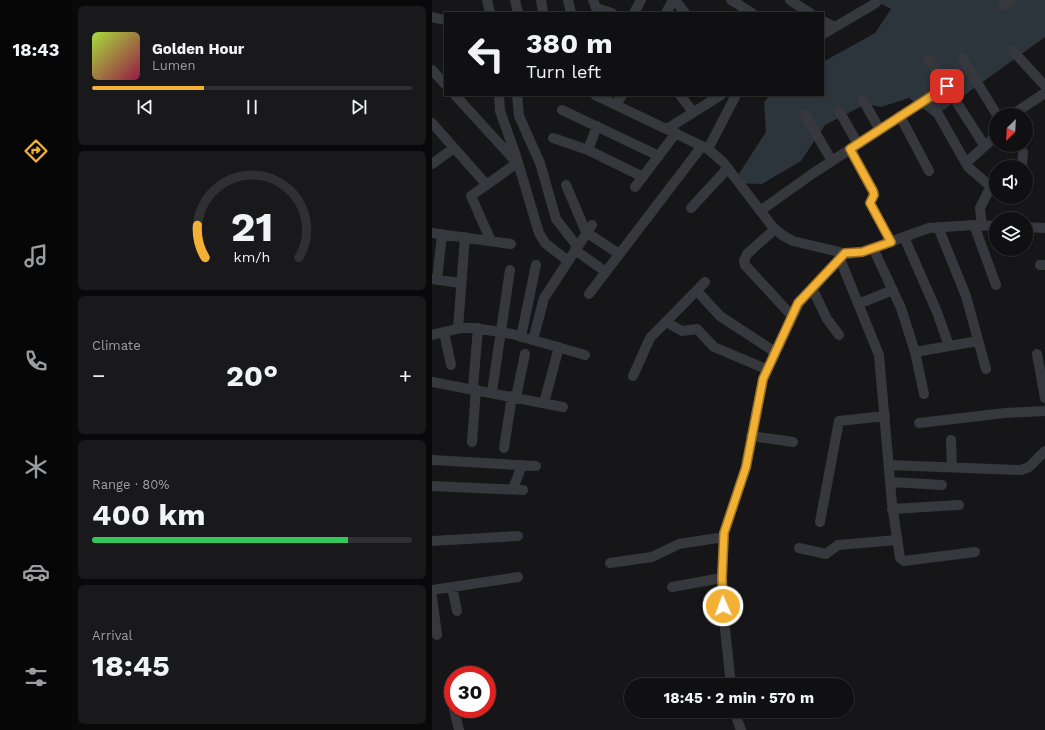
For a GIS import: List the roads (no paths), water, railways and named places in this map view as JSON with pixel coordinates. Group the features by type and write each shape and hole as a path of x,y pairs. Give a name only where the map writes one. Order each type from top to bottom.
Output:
{"street":[{"path":"487,0 490,12"},
{"path":"515,0 518,12"},
{"path":"541,0 543,12"},
{"path":"568,0 571,12"},
{"path":"593,0 596,8 609,12"},
{"path":"635,12 641,0"},
{"path":"667,12 674,0 684,12"},
{"path":"732,0 750,12"},
{"path":"790,0 808,12"},
{"path":"1002,6 1011,0"},
{"path":"824,33 876,2"},
{"path":"432,17 444,20"},
{"path":"824,22 834,27"},
{"path":"1013,51 1045,86"},
{"path":"962,58 993,108"},
{"path":"929,59 984,145"},
{"path":"432,70 444,83"},
{"path":"760,211 854,146 947,86"},
{"path":"1022,108 1045,93"},
{"path":"456,96 518,164"},
{"path":"499,96 500,112 541,238 568,261"},
{"path":"517,96 519,116 540,163 556,220 576,248 606,272"},
{"path":"597,96 705,147 728,168 775,229 793,241 842,256 862,252 929,228 989,226"},
{"path":"616,105 621,96"},
{"path":"681,96 693,112"},
{"path":"635,187 659,156 672,131 693,112 718,96"},
{"path":"589,294 619,254 705,147 735,96"},
{"path":"928,98 967,165 989,184"},
{"path":"863,100 880,130"},
{"path":"562,110 659,156"},
{"path":"839,111 873,191 874,195 870,203 891,242"},
{"path":"805,114 832,161"},
{"path":"900,116 929,171"},
{"path":"432,123 486,184"},
{"path":"588,150 597,126"},
{"path":"552,138 588,150 643,177"},
{"path":"967,165 968,159 989,141"},
{"path":"432,164 454,148"},
{"path":"1022,160 1023,152"},
{"path":"490,241 471,198 472,194 518,164"},
{"path":"691,208 728,168"},
{"path":"566,185 589,229 619,254"},
{"path":"989,193 980,208 978,226 996,285"},
{"path":"938,227 966,296 986,369"},
{"path":"1033,227 1045,228"},
{"path":"533,340 544,298 589,229"},
{"path":"775,229 747,254 744,261 745,265 792,316"},
{"path":"432,233 511,244"},
{"path":"442,234 435,280 460,283"},
{"path":"458,328 460,283 465,237"},
{"path":"904,237 937,312 950,346"},
{"path":"873,248 901,308 915,352 924,394"},
{"path":"730,678 724,619 722,578 724,537 746,467 760,390 766,369 798,303 842,256"},
{"path":"842,256 858,304 879,355 891,482 892,509 900,558 902,561 975,552"},
{"path":"520,337 536,265"},
{"path":"492,392 510,270"},
{"path":"633,376 650,338 705,282"},
{"path":"812,288 827,319 839,335"},
{"path":"858,304 893,290"},
{"path":"697,291 720,316 775,352"},
{"path":"666,322 682,331 695,329 714,347 766,369"},
{"path":"432,335 458,328 478,328 533,340 585,355"},
{"path":"472,442 478,328"},
{"path":"444,332 451,365"},
{"path":"915,352 978,341"},
{"path":"544,403 559,347"},
{"path":"504,448 514,397 525,354"},
{"path":"1037,354 1045,398"},
{"path":"432,382 492,392 563,407"},
{"path":"919,423 1005,413 1045,411"},
{"path":"820,522 839,421 885,416"},
{"path":"751,436 793,442"},
{"path":"951,440 952,467"},
{"path":"889,465 1021,470 1028,467 1045,450"},
{"path":"432,460 536,466"},
{"path":"432,486 518,489 522,465"},
{"path":"891,482 942,485"},
{"path":"892,509 959,505"},
{"path":"432,541 518,536"},
{"path":"610,562 652,557 679,544 724,537"},
{"path":"799,548 826,554 838,545 897,540"},
{"path":"432,590 518,577"},
{"path":"672,587 722,578"},
{"path":"452,587 457,611"},
{"path":"432,596 437,635"},
{"path":"456,718 459,730"},
{"path":"737,718 742,730"}]}
